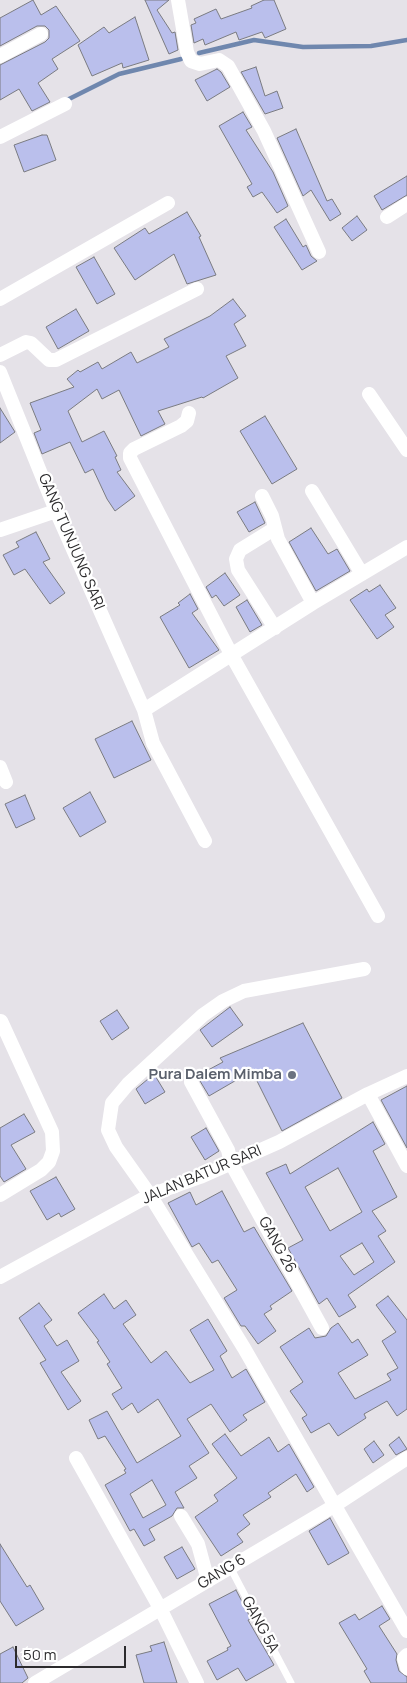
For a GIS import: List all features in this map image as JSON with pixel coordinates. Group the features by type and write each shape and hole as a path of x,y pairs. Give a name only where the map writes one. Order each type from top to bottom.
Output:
{"street":[{"path":"178,0 187,52 191,61 200,64 219,60 228,66 264,131 319,252"},
{"path":"0,56 40,34"},
{"path":"0,137 65,104"},
{"path":"0,299 168,203"},
{"path":"387,217 407,204"},
{"path":"0,355 26,342 49,360 56,360 197,289"},
{"name":"GANG TUNJUNG SARI","path":"0,372 56,510 144,710 153,743 205,841"},
{"path":"369,394 407,450"},
{"path":"190,413 187,420 181,426 134,449 130,453 130,458 232,656 378,916"},
{"path":"312,491 362,574"},
{"path":"262,496 272,516 274,529 313,603"},
{"path":"0,530 56,510"},
{"path":"274,529 240,550 236,559 238,570 275,628"},
{"path":"144,710 313,603 405,551"},
{"path":"0,767 6,782"},
{"path":"364,969 244,991 223,1001 203,1015 128,1084 112,1103 108,1130 116,1147 150,1195 244,1348 407,1631"},
{"path":"0,1195 41,1170 49,1162 53,1151 52,1132 1,1021"},
{"name":"JALAN BATUR SARI","path":"0,1277 106,1217 150,1195 200,1177 279,1142 368,1094 407,1076"},
{"name":"GANG 26","path":"191,1082 228,1150 231,1163 322,1328"},
{"path":"368,1094 407,1166"},
{"path":"76,1458 160,1608 197,1683"},
{"name":"GANG 6","path":"35,1683 334,1506 407,1458"},
{"path":"181,1516 198,1544 208,1581"},
{"path":"407,1655 404,1658 407,1668"}],"lane":[{"name":"GANG 5A","path":"230,1567 291,1683"}],"building":[{"path":"33,0 41,15 56,6 80,41 52,59 58,69 38,83 50,102 32,111 19,89 0,100 0,65 45,42 49,38 49,30 45,26 37,26 0,46 0,18"},
{"path":"145,0 169,0 157,10 172,33 175,32 178,50 169,54"},
{"path":"264,0 274,0 286,29 265,38 262,32 239,40 236,32 205,45 203,39 194,43 191,25 196,23 194,19 216,9 221,19 252,8 251,6"},
{"path":"135,17 149,60 123,68 122,63 92,76 78,45 104,27 109,33"},
{"path":"256,67 265,96 277,91 283,108 265,114 241,72"},
{"path":"217,69 230,87 207,101 195,80"},
{"path":"243,112 252,127 246,130 273,172 288,206 277,213 262,192 253,197 247,187 252,184 219,126"},
{"path":"296,129 327,201 332,199 341,214 330,221 311,190 303,196 277,138"},
{"path":"47,135 56,160 24,172 14,145"},
{"path":"407,176 407,195 382,210 374,196"},
{"path":"187,212 201,236 199,237 216,275 187,284 174,254 135,280 114,248 145,228 149,234"},
{"path":"357,216 367,230 352,241 342,228"},
{"path":"286,219 303,247 306,245 311,256 317,261 302,270 274,227"},
{"path":"94,257 115,294 97,304 76,267"},
{"path":"233,299 246,316 234,324 246,346 226,356 238,378 203,398 158,411 165,424 141,436 119,390 102,399 97,389 68,411 82,442 104,431 117,456 115,457 121,470 117,472 135,496 115,511 107,499 93,469 85,473 70,442 42,454 34,433 41,430 30,403 74,387 67,379 78,370 80,372 98,362 102,369 131,352 137,363 169,347 164,339 210,316"},
{"path":"76,309 89,331 58,349 46,327"},
{"path":"0,408 15,432 0,443"},
{"path":"265,416 297,469 272,484 240,431"},
{"path":"255,502 265,523 249,532 237,512"},
{"path":"311,528 328,554 337,549 350,571 316,591 289,542"},
{"path":"36,532 50,559 43,562 65,593 50,604 25,569 14,575 3,555 19,547 16,542"},
{"path":"225,573 240,595 224,606 216,595 212,598 206,587"},
{"path":"380,585 396,608 385,615 394,627 377,639 350,600 367,589 369,592"},
{"path":"190,594 198,609 192,613 219,650 189,668 160,617 180,605 178,603"},
{"path":"247,600 262,625 250,632 236,607"},
{"path":"132,721 151,760 114,778 95,739"},
{"path":"90,792 106,822 80,837 63,808"},
{"path":"25,795 35,819 16,828 5,804"},
{"path":"230,1007 243,1025 212,1047 200,1030"},
{"path":"117,1010 129,1028 112,1040 100,1021"},
{"name":"Pura Dalem Mimba","path":"303,1023 342,1098 282,1131 252,1071 209,1096 197,1076 223,1062 220,1058"},
{"path":"154,1074 165,1092 145,1104 136,1089"},
{"path":"407,1086 407,1148 381,1100"},
{"path":"24,1114 35,1132 11,1145 26,1169 4,1182 0,1176 0,1128"},
{"path":"373,1122 385,1144 373,1151 397,1197 372,1211 386,1231 378,1236 395,1262 348,1295 356,1307 339,1317 327,1298 319,1304 288,1248 303,1240 266,1173 286,1164 290,1174","holes":["338,1168 362,1212 330,1231 305,1187","362,1243 374,1262 354,1275 340,1256"]},
{"path":"206,1128 219,1151 205,1160 191,1137"},
{"path":"56,1177 75,1209 61,1217 59,1213 47,1220 30,1191"},
{"path":"222,1191 244,1232 254,1227 292,1291 270,1306 272,1309 264,1314 276,1331 258,1344 245,1326 241,1326 224,1298 237,1290 218,1260 212,1263 199,1243 192,1247 168,1203 190,1192 196,1205"},
{"path":"104,1294 114,1309 126,1300 136,1315 123,1324 151,1363 166,1351 190,1383 214,1370 190,1330 208,1319 227,1351 220,1356 232,1378 246,1369 265,1402 243,1415 247,1420 230,1432 211,1404 187,1419 209,1453 189,1466 197,1478 175,1492 184,1508 177,1508 172,1516 149,1529 155,1540 144,1546 134,1529 130,1531 105,1485 126,1473 124,1470 126,1469 105,1436 98,1439 89,1420 107,1411 137,1463 181,1436 158,1399 138,1413 132,1403 122,1410 112,1394 122,1388 107,1364 110,1362 97,1342 99,1341 78,1313","holes":["152,1480 166,1505 143,1518 130,1494"]},
{"path":"388,1296 407,1320 407,1409 397,1416 387,1401 364,1414 366,1418 338,1436 329,1423 311,1433 302,1418 307,1415 290,1391 303,1382 280,1347 309,1328 315,1338 326,1336 331,1328 338,1323 352,1343 358,1339 368,1355 338,1373 355,1399 391,1380 387,1374 398,1368 382,1341 396,1332 376,1305"},
{"path":"39,1303 52,1320 44,1326 57,1346 67,1340 79,1361 61,1372 81,1401 68,1410 40,1363 46,1360 19,1318"},
{"path":"225,1434 241,1456 269,1437 278,1452 289,1444 314,1487 307,1492 296,1474 268,1493 271,1497 243,1515 250,1524 237,1534 243,1542 221,1556 195,1517 218,1501 214,1495 237,1478 212,1444"},
{"path":"399,1437 407,1449 396,1455 389,1445"},
{"path":"374,1441 384,1455 373,1463 364,1449"},
{"path":"330,1518 349,1553 328,1565 309,1531"},
{"path":"0,1544 27,1587 30,1585 44,1609 16,1626 0,1601"},
{"path":"182,1547 195,1569 177,1579 164,1557"},
{"path":"236,1590 251,1619 248,1620 274,1665 246,1681 238,1668 217,1680 207,1661 228,1650 227,1648 231,1646 209,1604"},
{"path":"382,1606 390,1619 379,1626 397,1654 396,1660 399,1671 407,1677 407,1683 371,1683 364,1671 367,1669 339,1623 355,1614 359,1620"},
{"path":"164,1642 177,1683 144,1683 136,1655 152,1651 150,1646"},
{"path":"13,1647 28,1678 22,1683 0,1683 0,1654"}],"waterway":[{"path":"199,53 254,40 303,47 371,46 407,40"},
{"path":"65,101 119,74 181,59"}],"place":[{"name":"Pura Dalem Mimba","path":"292,1075"}]}
